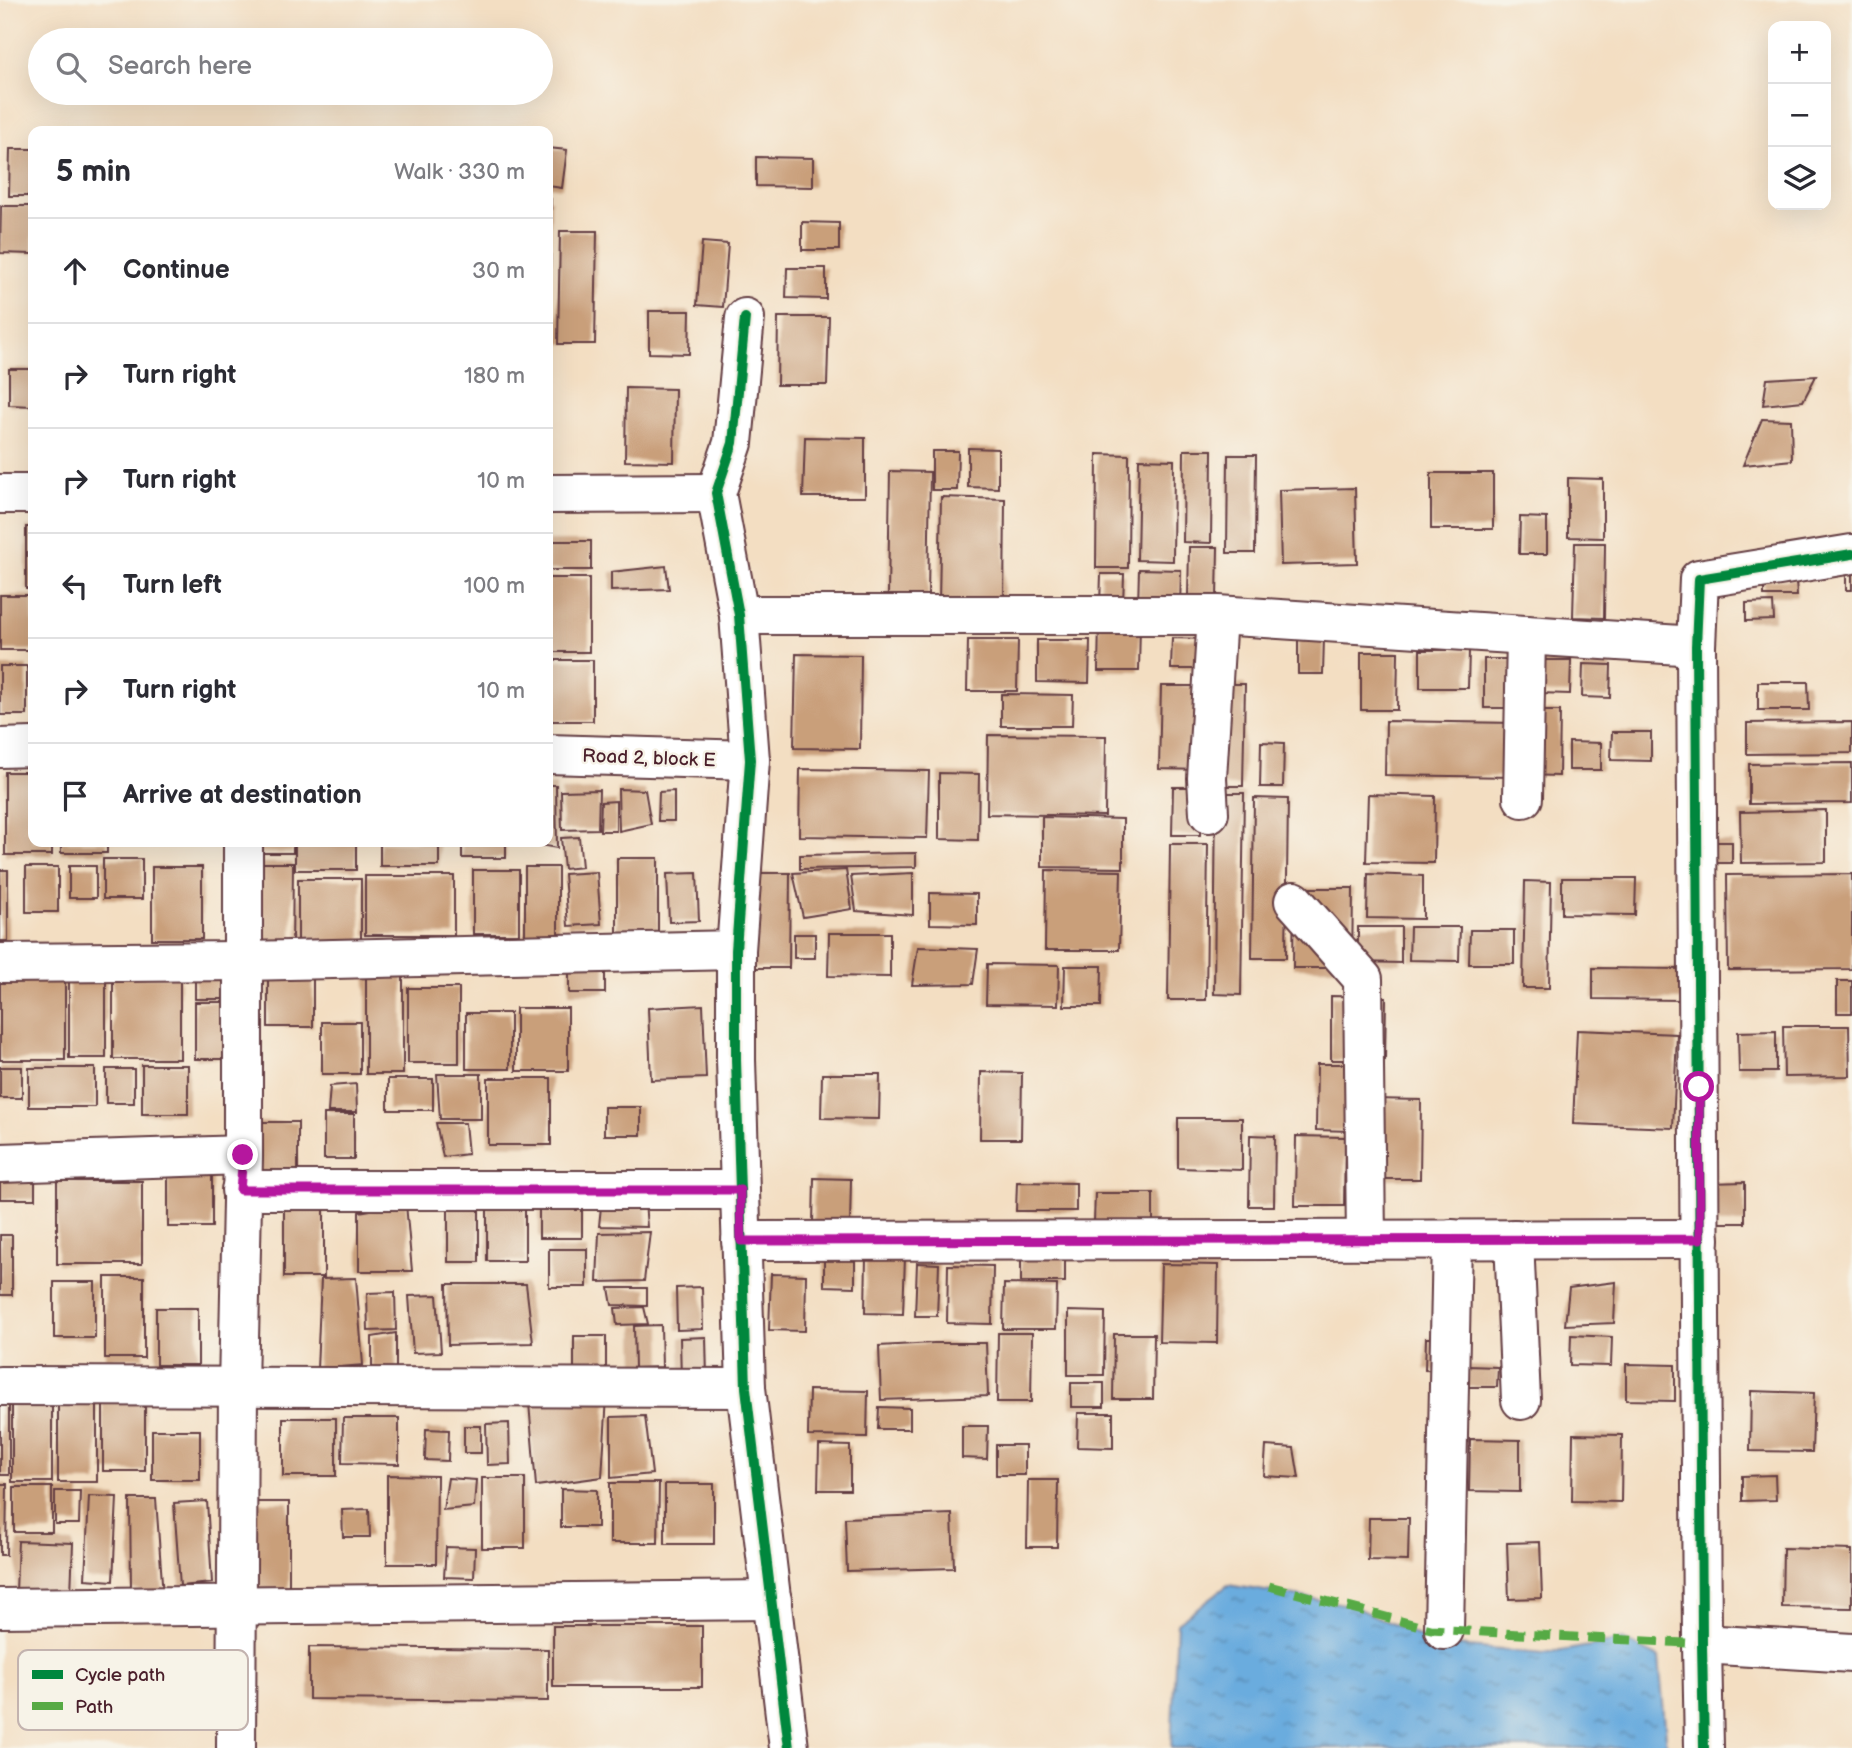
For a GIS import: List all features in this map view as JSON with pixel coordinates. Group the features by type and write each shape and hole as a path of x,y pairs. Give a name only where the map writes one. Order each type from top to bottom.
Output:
{"street":[{"path":"746,318 733,443 716,493 739,615 750,760 736,950 736,1060 746,1388 789,1748"},
{"path":"553,494 716,493"},
{"path":"0,494 28,495"},
{"path":"1704,1748 1696,646 1699,579 1852,554"},
{"path":"739,615 1217,615 1696,646"},
{"path":"1209,813 1207,778 1217,615"},
{"path":"1523,798 1526,635"},
{"path":"0,748 28,747"},
{"name":"Road 2, block E","path":"553,754 750,760"},
{"path":"236,1650 243,847"},
{"path":"1294,901 1363,979 1366,1240"},
{"path":"0,963 241,961 736,950"},
{"path":"0,1163 740,1190"},
{"path":"1444,1630 1452,1239"},
{"path":"1514,1239 1521,1401"},
{"path":"741,1241 1700,1239"},
{"path":"0,1386 746,1388"},
{"path":"0,1608 772,1600"},
{"path":"1702,1644 1852,1653"},
{"path":"236,1730 236,1748"}],"water":[{"path":"1228,1585 1351,1605 1436,1644 1544,1654 1623,1640 1659,1658 1667,1748 1171,1748 1177,1623"}],"building":[{"path":"10,149 28,149 28,196 9,196"},
{"path":"553,149 567,150 562,188 553,187"},
{"path":"756,157 813,158 813,187 756,186"},
{"path":"1,206 28,206 28,254 0,253"},
{"path":"802,222 839,223 839,250 802,250"},
{"path":"560,231 597,231 595,344 558,344"},
{"path":"702,242 728,244 723,307 697,305"},
{"path":"787,268 826,268 826,299 786,298"},
{"path":"649,311 690,311 689,354 649,353"},
{"path":"778,317 829,317 827,385 777,385"},
{"path":"9,369 28,369 28,406 9,405"},
{"path":"1816,376 1803,401 1763,405 1767,379"},
{"path":"626,388 675,389 674,462 625,461"},
{"path":"1762,419 1791,420 1792,460 1743,465"},
{"path":"805,437 865,438 865,497 803,497"},
{"path":"968,448 998,449 998,488 968,487"},
{"path":"1184,450 1212,450 1211,543 1183,542"},
{"path":"932,451 958,451 957,490 932,490"},
{"path":"1097,454 1129,455 1128,568 1096,568"},
{"path":"1228,455 1256,455 1255,553 1227,553"},
{"path":"1139,459 1174,460 1173,561 1137,560"},
{"path":"890,471 930,472 928,597 888,596"},
{"path":"1431,473 1493,473 1493,529 1431,529"},
{"path":"1568,478 1603,479 1603,538 1568,537"},
{"path":"1355,488 1357,563 1281,565 1279,490"},
{"path":"941,497 1005,499 1004,604 939,603"},
{"path":"1520,517 1547,518 1547,554 1519,554"},
{"path":"26,527 28,527 28,589"},
{"path":"553,541 591,541 591,570 553,570"},
{"path":"1575,543 1605,543 1604,618 1573,617"},
{"path":"1189,547 1218,547 1217,598 1188,598"},
{"path":"666,566 669,589 611,591 611,572"},
{"path":"1139,569 1181,570 1180,607 1138,606"},
{"path":"1846,572 1852,572 1852,590 1846,590"},
{"path":"1101,574 1124,574 1123,606 1100,605"},
{"path":"553,578 589,578 589,652 553,652"},
{"path":"1764,580 1796,580 1797,596 1764,596"},
{"path":"0,595 28,595 28,650 0,650"},
{"path":"1773,602 1774,620 1746,621 1746,603"},
{"path":"1099,622 1140,623 1139,671 1098,671"},
{"path":"1298,637 1324,637 1323,674 1298,674"},
{"path":"1172,638 1207,639 1206,669 1171,669"},
{"path":"968,640 1018,640 1017,691 967,691"},
{"path":"1037,640 1090,640 1089,683 1037,682"},
{"path":"1420,650 1469,650 1468,688 1420,688"},
{"path":"1361,652 1398,652 1397,710 1361,710"},
{"path":"796,654 861,655 860,749 794,748"},
{"path":"1484,659 1521,659 1520,708 1484,708"},
{"path":"553,660 593,660 593,721 553,721"},
{"path":"1539,660 1571,660 1570,694 1539,693"},
{"path":"1583,664 1611,665 1610,698 1582,697"},
{"path":"0,666 27,666 27,715 0,715"},
{"path":"1758,682 1808,682 1809,710 1758,710"},
{"path":"1214,684 1245,684 1243,786 1213,786"},
{"path":"1161,686 1203,686 1202,770 1159,769"},
{"path":"1001,694 1073,695 1072,726 1001,726"},
{"path":"1527,711 1560,711 1559,776 1527,775"},
{"path":"1386,721 1516,723 1515,777 1385,775"},
{"path":"1852,722 1852,753 1747,754 1747,723"},
{"path":"1612,732 1651,732 1651,761 1611,760"},
{"path":"988,735 1106,736 1105,816 987,814"},
{"path":"1261,742 1284,743 1283,787 1260,787"},
{"path":"1569,742 1601,743 1601,770 1569,770"},
{"path":"1852,763 1852,803 1749,804 1749,764"},
{"path":"800,769 929,771 927,838 799,836"},
{"path":"5,772 28,772 28,847 52,847 52,855 5,855"},
{"path":"939,773 979,774 978,840 939,839"},
{"path":"553,785 556,785 557,848 551,847"},
{"path":"1173,787 1201,787 1200,835 1172,835"},
{"path":"618,789 645,790 651,824 619,831"},
{"path":"599,790 598,829 562,830 561,791"},
{"path":"674,791 674,821 658,821 659,792"},
{"path":"1216,793 1244,793 1241,995 1214,994"},
{"path":"1368,794 1435,796 1434,863 1366,862"},
{"path":"1254,798 1288,799 1286,958 1252,958"},
{"path":"616,801 616,831 600,831 601,802"},
{"path":"1826,810 1826,862 1741,863 1740,812"},
{"path":"1042,817 1123,819 1123,868 1042,867"},
{"path":"579,837 582,867 564,869 561,838"},
{"path":"1707,842 1732,842 1732,863 1707,863"},
{"path":"1170,844 1208,844 1206,1000 1168,1000"},
{"path":"61,847 107,847 107,853 61,853"},
{"path":"246,847 293,847 293,853 246,853"},
{"path":"295,847 356,847 356,870 295,870"},
{"path":"380,847 439,847 439,866 380,866"},
{"path":"462,847 506,847 506,858 462,858"},
{"path":"916,853 916,867 800,869 800,855"},
{"path":"617,858 658,858 658,937 617,937"},
{"path":"103,859 142,859 142,899 103,899"},
{"path":"245,863 293,863 292,952 244,951"},
{"path":"69,866 96,866 96,898 69,898"},
{"path":"26,867 58,867 58,912 26,912"},
{"path":"152,867 202,867 202,939 152,939"},
{"path":"525,867 558,867 558,938 525,938"},
{"path":"0,870 8,870 8,941 0,941"},
{"path":"473,870 519,870 519,934 473,934"},
{"path":"846,870 852,909 803,917 793,873"},
{"path":"1046,870 1121,871 1119,950 1045,950"},
{"path":"597,872 601,924 568,926 564,874"},
{"path":"697,873 699,921 669,922 667,874"},
{"path":"755,873 790,873 789,968 754,968"},
{"path":"913,873 913,915 856,911 851,876"},
{"path":"1368,874 1423,876 1423,919 1367,918"},
{"path":"1852,874 1852,969 1728,970 1727,875"},
{"path":"365,876 454,876 454,935 365,935"},
{"path":"1562,878 1636,878 1635,915 1562,914"},
{"path":"298,879 361,879 361,948 298,948"},
{"path":"1525,881 1551,882 1549,988 1523,988"},
{"path":"1294,888 1353,888 1352,968 1293,968"},
{"path":"930,893 977,894 977,925 930,924"},
{"path":"1358,927 1401,927 1401,963 1358,962"},
{"path":"1410,927 1460,927 1459,961 1409,960"},
{"path":"1470,930 1514,930 1514,964 1469,964"},
{"path":"829,933 890,933 890,977 828,976"},
{"path":"794,934 815,934 815,958 794,958"},
{"path":"918,947 978,949 973,984 912,985"},
{"path":"195,963 230,963 230,999 195,999"},
{"path":"366,963 403,963 403,1074 366,1074"},
{"path":"569,963 605,963 605,993 569,993"},
{"path":"987,964 1059,965 1058,1005 986,1004"},
{"path":"1065,966 1102,966 1101,1006 1064,1006"},
{"path":"1593,968 1684,969 1683,1000 1593,999"},
{"path":"268,970 313,970 313,1027 268,1027"},
{"path":"113,977 180,977 180,1059 113,1059"},
{"path":"69,979 106,979 106,1058 69,1058"},
{"path":"0,980 65,980 65,1060 0,1060"},
{"path":"1837,981 1852,981 1852,1013 1837,1013"},
{"path":"408,988 459,988 459,1063 408,1063"},
{"path":"1331,996 1386,997 1385,1060 1331,1060"},
{"path":"195,1002 240,1002 240,1059 195,1059"},
{"path":"703,1005 706,1078 651,1080 648,1008"},
{"path":"516,1008 568,1008 568,1071 516,1071"},
{"path":"466,1013 510,1013 510,1069 466,1069"},
{"path":"322,1022 360,1022 360,1074 322,1074"},
{"path":"1783,1026 1849,1026 1850,1076 1784,1077"},
{"path":"1577,1030 1677,1034 1673,1128 1573,1124"},
{"path":"1776,1031 1776,1072 1739,1072 1738,1032"},
{"path":"1317,1064 1352,1064 1351,1131 1316,1130"},
{"path":"142,1065 188,1065 188,1114 142,1114"},
{"path":"0,1067 22,1067 22,1098 0,1098"},
{"path":"29,1068 95,1068 95,1107 29,1107"},
{"path":"106,1069 134,1069 134,1103 106,1103"},
{"path":"981,1072 1022,1073 1021,1139 980,1139"},
{"path":"437,1074 481,1074 481,1119 440,1119"},
{"path":"822,1074 880,1074 879,1119 821,1118"},
{"path":"488,1078 551,1078 551,1145 488,1145"},
{"path":"388,1079 433,1079 433,1110 388,1110"},
{"path":"356,1084 357,1112 328,1112 330,1086"},
{"path":"1374,1099 1421,1100 1420,1179 1373,1179"},
{"path":"604,1107 641,1107 641,1135 604,1135"},
{"path":"324,1114 354,1114 354,1159 324,1159"},
{"path":"1178,1118 1242,1118 1242,1170 1178,1168"},
{"path":"253,1122 298,1122 298,1179 253,1179"},
{"path":"436,1123 465,1123 468,1154 443,1157"},
{"path":"1250,1135 1275,1136 1274,1206 1249,1206"},
{"path":"1296,1136 1345,1137 1344,1206 1295,1206"},
{"path":"0,1169 35,1169 35,1199 0,1199"},
{"path":"168,1170 212,1170 212,1227 168,1227"},
{"path":"814,1178 851,1179 850,1224 813,1224"},
{"path":"57,1181 142,1181 142,1264 57,1264"},
{"path":"1017,1182 1076,1183 1076,1211 1016,1211"},
{"path":"1745,1182 1745,1223 1710,1223 1710,1183"},
{"path":"603,1188 644,1190 647,1227 599,1226"},
{"path":"1095,1193 1153,1193 1153,1223 1094,1223"},
{"path":"284,1194 324,1194 324,1277 284,1277"},
{"path":"487,1200 525,1200 525,1261 487,1261"},
{"path":"539,1201 582,1201 582,1238 539,1238"},
{"path":"406,1204 412,1271 359,1271 359,1212"},
{"path":"448,1206 479,1206 479,1262 448,1262"},
{"path":"650,1232 644,1281 597,1282 599,1233"},
{"path":"0,1235 12,1235 12,1295 0,1295"},
{"path":"824,1246 855,1247 855,1287 824,1286"},
{"path":"549,1249 587,1249 587,1287 549,1287"},
{"path":"1021,1251 1065,1251 1065,1282 1021,1282"},
{"path":"866,1256 905,1257 903,1314 865,1313"},
{"path":"917,1263 939,1264 937,1316 915,1316"},
{"path":"1161,1264 1218,1265 1217,1343 1159,1342"},
{"path":"948,1265 993,1266 992,1324 947,1323"},
{"path":"771,1274 806,1275 805,1331 769,1330"},
{"path":"105,1277 144,1277 144,1358 105,1358"},
{"path":"356,1278 363,1365 317,1369 321,1279"},
{"path":"54,1282 95,1282 95,1338 54,1338"},
{"path":"1616,1282 1614,1323 1565,1325 1569,1288"},
{"path":"447,1284 526,1284 533,1343 448,1345"},
{"path":"1004,1284 1057,1285 1056,1329 1003,1329"},
{"path":"702,1287 703,1329 677,1330 676,1288"},
{"path":"609,1288 647,1288 647,1306 612,1305"},
{"path":"395,1292 396,1330 368,1331 367,1293"},
{"path":"437,1295 441,1352 413,1353 409,1296"},
{"path":"644,1307 648,1324 617,1325 615,1308"},
{"path":"156,1308 198,1308 198,1365 156,1365"},
{"path":"1068,1311 1105,1312 1104,1375 1068,1375"},
{"path":"661,1325 662,1367 635,1368 634,1326"},
{"path":"396,1333 396,1372 372,1372 372,1337"},
{"path":"998,1333 1032,1333 1031,1402 997,1402"},
{"path":"1114,1334 1154,1334 1153,1399 1113,1399"},
{"path":"1571,1335 1612,1337 1611,1366 1570,1365"},
{"path":"574,1336 606,1336 606,1374 574,1374"},
{"path":"706,1337 707,1379 681,1380 680,1338"},
{"path":"1426,1338 1449,1338 1448,1371 1425,1370"},
{"path":"986,1343 988,1396 881,1400 879,1346"},
{"path":"1626,1364 1675,1365 1675,1401 1626,1400"},
{"path":"1467,1366 1498,1367 1497,1387 1467,1387"},
{"path":"1071,1383 1104,1383 1104,1407 1071,1407"},
{"path":"809,1390 868,1391 867,1437 808,1436"},
{"path":"1751,1391 1814,1393 1812,1452 1750,1451"},
{"path":"607,1397 602,1477 536,1486 529,1403"},
{"path":"58,1398 97,1398 97,1482 58,1482"},
{"path":"0,1400 9,1400 9,1475 0,1475"},
{"path":"12,1400 52,1400 52,1482 12,1482"},
{"path":"103,1403 145,1403 145,1471 103,1471"},
{"path":"879,1407 910,1408 910,1429 878,1429"},
{"path":"1078,1413 1113,1413 1113,1448 1077,1447"},
{"path":"645,1416 652,1474 611,1478 611,1417"},
{"path":"283,1418 336,1418 336,1476 283,1476"},
{"path":"343,1418 399,1418 399,1464 342,1463"},
{"path":"509,1423 510,1464 487,1465 486,1424"},
{"path":"464,1426 481,1426 481,1453 464,1453"},
{"path":"962,1426 988,1426 987,1459 962,1458"},
{"path":"426,1429 449,1430 448,1461 425,1460"},
{"path":"152,1430 200,1430 200,1480 152,1480"},
{"path":"1573,1434 1622,1435 1621,1502 1572,1501"},
{"path":"1470,1439 1520,1440 1520,1492 1469,1491"},
{"path":"819,1445 850,1446 850,1490 818,1490"},
{"path":"996,1445 1025,1445 1025,1475 996,1475"},
{"path":"1266,1446 1294,1448 1299,1478 1264,1476"},
{"path":"387,1475 437,1476 436,1564 387,1564"},
{"path":"1775,1475 1776,1500 1742,1501 1742,1476"},
{"path":"448,1478 476,1480 474,1507 443,1510"},
{"path":"482,1478 525,1478 525,1548 482,1548"},
{"path":"1028,1480 1058,1480 1057,1547 1027,1547"},
{"path":"610,1483 659,1483 658,1543 610,1543"},
{"path":"0,1484 7,1484 6,1555 0,1555"},
{"path":"665,1484 714,1484 714,1544 665,1544"},
{"path":"14,1487 52,1487 52,1532 14,1532"},
{"path":"561,1489 597,1490 597,1527 561,1527"},
{"path":"55,1491 80,1491 79,1524 55,1524"},
{"path":"89,1496 117,1497 113,1581 85,1579"},
{"path":"130,1499 156,1499 163,1596 131,1589"},
{"path":"207,1501 212,1583 180,1586 174,1503"},
{"path":"241,1502 289,1502 289,1591 240,1591"},
{"path":"369,1509 370,1537 343,1537 342,1510"},
{"path":"952,1514 954,1568 847,1571 845,1518"},
{"path":"1369,1518 1409,1518 1408,1561 1368,1560"},
{"path":"18,1541 73,1543 71,1594 16,1592"},
{"path":"1540,1542 1542,1598 1509,1599 1507,1543"},
{"path":"446,1547 475,1548 474,1578 444,1577"},
{"path":"1783,1548 1852,1550 1852,1608 1782,1607"},
{"path":"553,1626 702,1626 702,1687 553,1687"},
{"path":"309,1647 548,1649 548,1701 309,1699"}],"marked path":[{"path":"1269,1586 1431,1629 1702,1644"}],"cycle path":[{"path":"745,318 733,443 716,493 739,615 750,760 736,950 736,1060 746,1388 789,1748"},
{"path":"1704,1748 1696,646 1699,579 1852,554"}],"route":[{"path":"243,1155 240,1190 740,1190 741,1241 1700,1239 1699,1087"}]}
